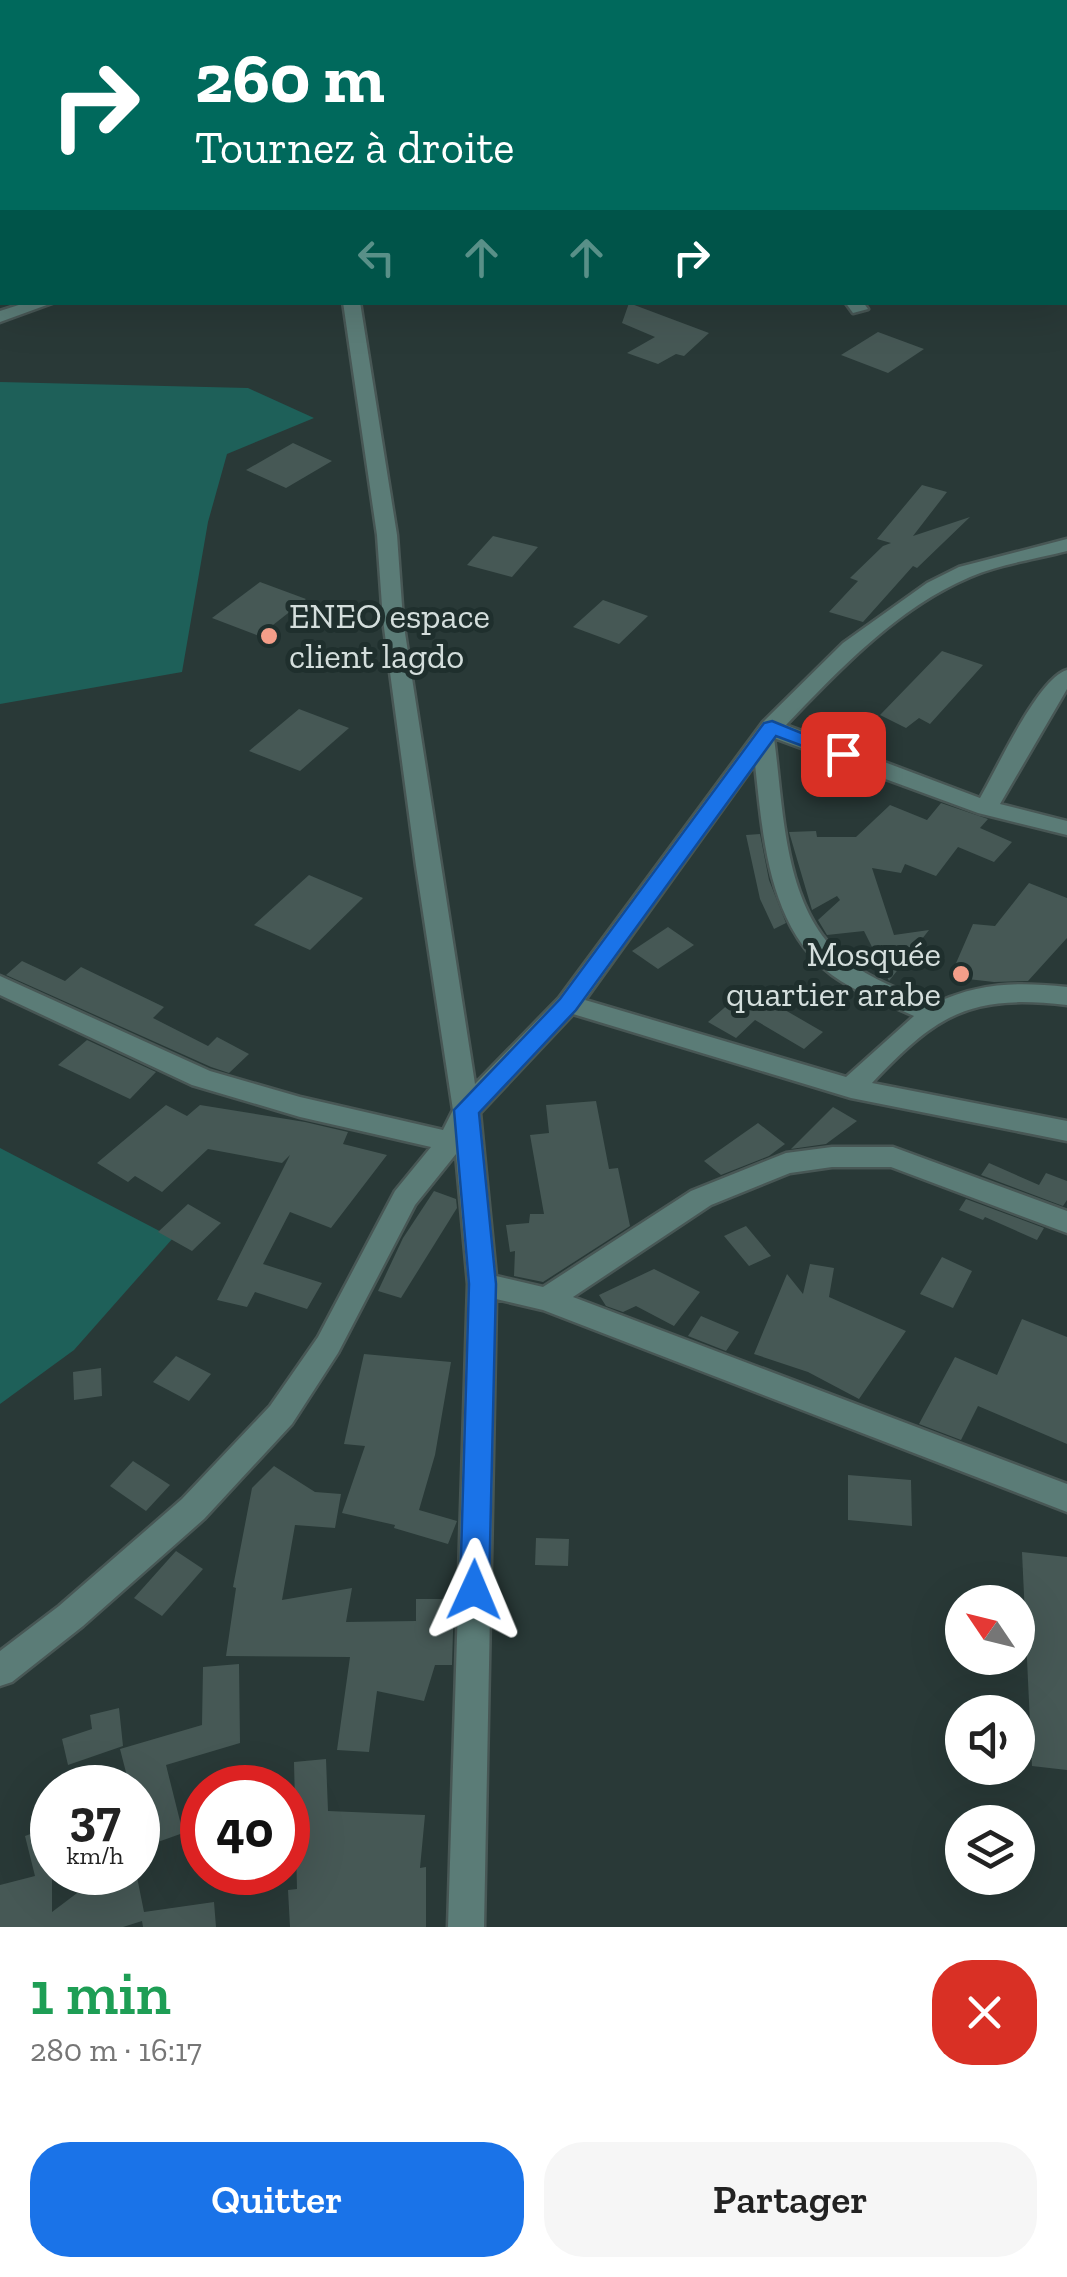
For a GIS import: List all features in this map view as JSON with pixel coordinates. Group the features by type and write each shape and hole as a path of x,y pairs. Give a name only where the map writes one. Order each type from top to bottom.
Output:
{"street":[{"path":"0,317 37,305"},
{"path":"350,305 386,535 393,620 422,828 466,1110 482,1284 466,1927"},
{"path":"0,1671 71,1616 193,1508 281,1415 328,1344 405,1198 451,1142 466,1110 568,1004 767,732 850,648 934,587 966,572 1067,546"},
{"path":"986,808 1050,695 1067,676"},
{"path":"767,732 986,808 1067,828"},
{"path":"767,732 782,864 808,933 828,958 852,976 931,1014"},
{"path":"0,984 200,1078 300,1107 451,1142"},
{"path":"851,1088 904,1032 931,1014 1006,991 1067,996"},
{"path":"568,1004 851,1088 1067,1131"},
{"path":"546,1299 701,1198 786,1163 832,1156 893,1157 1067,1222"},
{"path":"482,1284 546,1299 1067,1498"}],"green space":[{"path":"0,382 248,388 314,418 227,454 208,522 182,672 0,704"},
{"path":"0,1148 173,1238 74,1350 0,1404"}],"building":[{"path":"628,305 634,305 709,333 684,356 676,354 658,364 627,353 655,337 622,323"},
{"path":"878,332 924,349 888,373 841,355"},
{"path":"293,443 332,461 286,488 246,470"},
{"path":"922,485 947,492 913,536 970,517 917,568 913,566 863,622 829,612 858,581 850,578 891,543 877,539"},
{"path":"493,536 538,547 512,577 467,565"},
{"path":"260,582 306,599 259,636 212,618"},
{"path":"603,600 648,616 619,644 573,627"},
{"path":"942,651 983,665 930,724 919,718 906,728 880,715"},
{"path":"299,709 349,728 300,771 249,751"},
{"path":"941,803 988,819 980,828 1012,842 994,862 958,847 936,876 905,864 901,873 872,868 894,935 929,930 889,981 864,931 827,935 818,920 840,900 837,896 812,910 789,832 816,831 817,837 856,837 890,805 927,820"},
{"path":"760,834 769,880 786,923 774,929 760,899 746,835"},
{"path":"309,875 363,898 310,950 254,925"},
{"path":"1029,883 1067,898 1067,938 1028,981 950,977 973,924 995,926"},
{"path":"668,927 694,945 658,969 632,951"},
{"path":"22,961 65,981 81,967 164,1007 153,1018 208,1046 217,1037 249,1054 229,1073 211,1067 6,975"},
{"path":"747,988 823,1032 804,1049 755,1020 736,1038 708,1022"},
{"path":"87,1040 156,1072 130,1099 58,1065"},
{"path":"596,1101 609,1169 618,1168 630,1226 543,1282 514,1276 515,1251 510,1252 506,1225 529,1223 530,1214 544,1214 530,1135 549,1133 546,1105"},
{"path":"166,1105 187,1116 200,1105 305,1122 348,1132 343,1144 387,1155 331,1228 290,1212 263,1264 322,1283 307,1309 255,1292 247,1307 217,1300 290,1155 282,1163 208,1149 162,1192 135,1176 128,1182 97,1163"},
{"path":"833,1107 857,1121 826,1144 791,1149"},
{"path":"758,1123 785,1144 769,1156 721,1175 704,1161"},
{"path":"989,1163 1039,1185 1046,1173 1067,1181 1067,1200 1063,1206 981,1175"},
{"path":"434,1191 456,1199 457,1208 401,1298 378,1291 403,1238"},
{"path":"966,1199 1044,1228 1037,1240 985,1217 983,1220 959,1210"},
{"path":"188,1204 221,1223 192,1251 158,1232"},
{"path":"746,1226 771,1256 749,1266 724,1236"},
{"path":"942,1257 972,1271 953,1308 920,1294"},
{"path":"810,1264 834,1268 829,1297 906,1331 859,1399 808,1372 754,1354 787,1274 803,1294"},
{"path":"654,1269 700,1292 674,1326 636,1306 623,1312 606,1306 599,1295"},
{"path":"701,1316 739,1332 726,1351 688,1336"},
{"path":"1022,1319 1067,1337 1067,1444 978,1406 961,1440 919,1424 955,1357 997,1375"},
{"path":"364,1354 451,1362 435,1455 419,1510 457,1521 448,1544 394,1528 395,1525 342,1513 365,1446 344,1444"},
{"path":"176,1356 211,1374 189,1401 153,1382"},
{"path":"101,1368 102,1396 74,1400 73,1372"},
{"path":"133,1461 170,1485 146,1511 110,1486"},
{"path":"274,1466 315,1492 341,1494 335,1528 295,1525 282,1600 352,1588 346,1622 416,1621 416,1599 454,1599 452,1665 435,1665 424,1701 377,1691 369,1752 337,1750 350,1657 226,1656 236,1588 233,1587 252,1488"},
{"path":"848,1475 911,1480 912,1526 848,1520"},
{"path":"536,1538 569,1539 568,1566 535,1565"},
{"path":"176,1551 203,1569 162,1616 134,1598"},
{"path":"1022,1552 1067,1557 1067,1770 1035,1766 1035,1695 1029,1695 1028,1675 1035,1675 1035,1585 1024,1585"},
{"path":"239,1664 240,1743 166,1765 180,1834 160,1841 160,1765 124,1765 120,1749 202,1725 203,1667"},
{"path":"119,1708 123,1746 68,1765 62,1739 92,1729 90,1715"},
{"path":"326,1759 328,1811 425,1815 420,1868 426,1867 426,1927 290,1927 288,1895 310,1895 310,1765 294,1762"},
{"path":"30,1877 30,1895 52,1895 52,1912 74,1895 141,1895 144,1912 214,1902 216,1927 143,1927 142,1921 123,1927 0,1927 0,1885"}],"place":[{"name":"ENEO espace client lagdo","path":"269,636"},
{"name":"Mosquée quartier arabe","path":"961,974"}],"route":[{"path":"474,1590 482,1284 466,1110 568,1004 772,727 843,754"}]}
